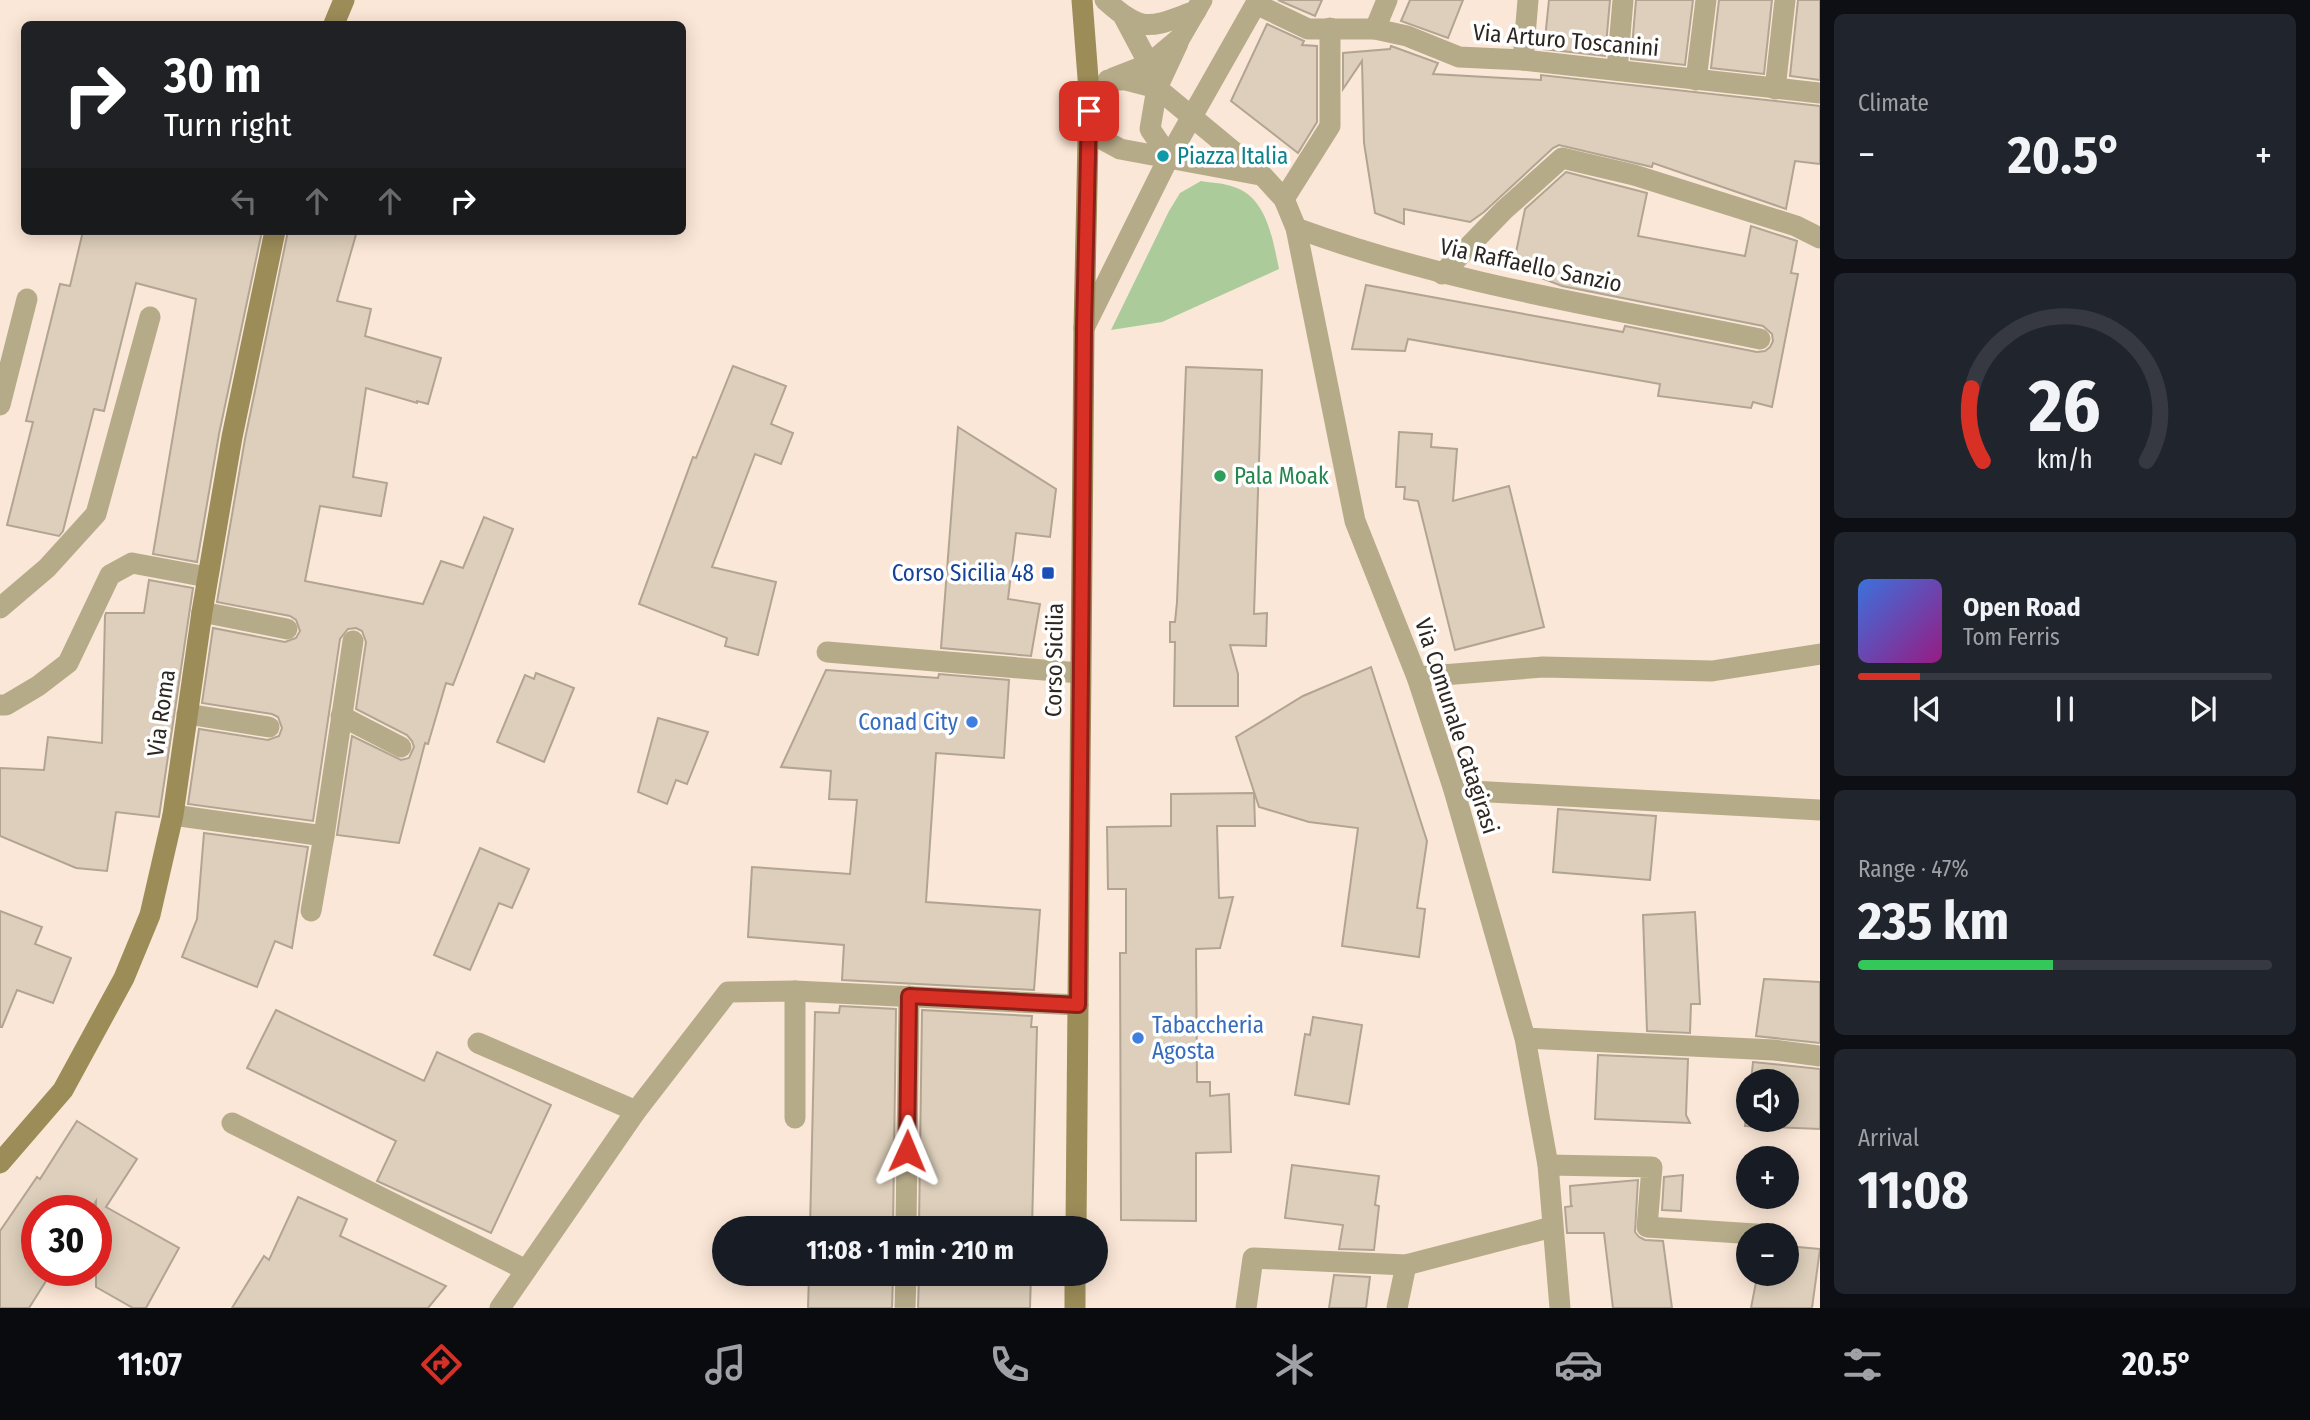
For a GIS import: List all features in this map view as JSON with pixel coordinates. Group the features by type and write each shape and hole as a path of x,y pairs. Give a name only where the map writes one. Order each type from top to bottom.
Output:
{"street":[{"path":"335,21 344,0"},
{"name":"Corso Sicilia","path":"1076,1216 1084,328 1089,132 1089,91 1082,0"},
{"path":"1105,0 1124,17 1149,64 1157,88"},
{"path":"1375,29 1388,0"},
{"path":"1523,60 1528,0"},
{"path":"1617,70 1623,0"},
{"path":"1696,80 1706,0"},
{"path":"1775,89 1785,0"},
{"path":"1124,17 1150,27 1199,6"},
{"path":"1168,157 1150,129 1157,88 1180,38 1199,6"},
{"path":"1084,328 1168,157 1262,6"},
{"name":"Via Arturo Toscanini","path":"1262,6 1308,29 1375,29 1407,36 1459,57 1523,60 1820,93"},
{"path":"1284,199 1331,127 1330,28"},
{"path":"1089,91 1108,80 1149,64 1180,38"},
{"path":"1108,80 1126,80 1157,88"},
{"name":"Via Comunale Catagirasi","path":"1157,88 1262,175 1284,199 1296,228 1356,522 1417,677 1454,790 1525,1038 1548,1165 1560,1308"},
{"path":"1089,132 1120,149 1262,175"},
{"path":"1442,274 1504,210 1562,158 1646,179 1797,226 1820,238"},
{"name":"Via Raffaello Sanzio","path":"1296,228 1351,248 1442,274 1760,339"},
{"name":"Via Roma","path":"0,1163 63,1090 124,978 150,915 173,815 202,612 232,437 274,235"},
{"path":"0,405 27,299"},
{"path":"0,608 47,568 96,514 150,317"},
{"path":"0,705 6,705 38,686 68,663 110,575 132,563 208,577"},
{"path":"202,612 287,629"},
{"path":"311,911 353,641"},
{"path":"827,653 1080,673"},
{"path":"1417,677 1543,667 1712,671 1820,653"},
{"path":"187,714 270,727"},
{"path":"341,716 401,747"},
{"path":"1454,790 1820,810"},
{"path":"173,815 324,836"},
{"path":"500,1308 636,1111 728,992 795,991 1078,1005"},
{"path":"795,991 795,1118"},
{"path":"906,1216 909,996"},
{"path":"1525,1038 1774,1050 1820,1056"},
{"path":"478,1043 636,1111"},
{"path":"232,1123 526,1269"},
{"path":"1548,1165 1652,1167 1647,1227 1736,1233"},
{"path":"1246,1308 1253,1258 1406,1265 1552,1227"},
{"path":"1397,1308 1406,1265"},
{"path":"905,1308 906,1286"},
{"path":"1075,1286 1075,1308"}],"green space":[{"path":"1201,181 1234,187 1254,200 1267,221 1279,269 1162,322 1111,330 1169,211 1180,193"}],"building":[{"path":"1278,0 1322,0 1315,16"},
{"path":"1410,0 1463,0 1448,38 1401,21"},
{"path":"1549,0 1610,0 1605,56 1544,49"},
{"path":"1636,0 1693,0 1685,65 1631,59"},
{"path":"1719,0 1772,0 1764,74 1711,68"},
{"path":"1798,0 1820,0 1820,80 1790,76"},
{"path":"1267,24 1304,41 1302,45 1317,46 1317,122 1298,153 1231,101"},
{"path":"1391,46 1438,63 1433,74 1541,80 1541,75 1820,106 1820,164 1795,161 1786,209 1653,163 1652,167 1559,145 1470,222 1404,209 1404,224 1375,213 1364,143 1362,61 1343,89 1343,53 1390,49"},
{"path":"1566,172 1647,193 1638,236 1745,256 1751,226 1797,241 1791,273 1798,274 1772,407 1753,402 1751,408 1658,396 1660,384 1408,339 1405,351 1352,349 1366,285 1623,332 1625,326 1757,352 1770,347 1772,334 1763,326 1562,286 1513,267 1525,209"},
{"path":"82,235 261,235 219,434 197,562 153,554 196,299 136,283 104,411 94,409 63,531 59,536 7,525 33,422 26,421 60,284 70,286"},
{"path":"287,235 356,235 337,301 371,309 365,336 441,358 428,404 366,388 353,477 387,483 381,516 320,506 305,581 423,604 441,561 463,568 484,517 513,529 453,685 446,683 428,744 425,743 399,843 337,835 352,736 401,760 409,758 414,747 407,735 356,709 366,642 362,631 356,628 348,629 340,639 313,821 188,804 199,729 268,740 279,736 282,728 278,717 272,714 202,703 213,628 285,642 296,638 300,631 296,620 290,616 217,602 245,439"},
{"path":"733,366 786,386 771,424 793,433 781,464 755,454 712,567 776,582 758,655 725,646 727,638 639,604 693,457 696,458"},
{"name":"Pala Moak","path":"1186,367 1262,370 1254,614 1267,613 1266,646 1230,645 1238,674 1238,706 1174,706 1175,642 1170,642 1170,622 1175,622 1177,602"},
{"path":"958,427 1056,489 1050,537 1016,533 1008,599 1040,604 1031,656 941,648"},
{"path":"1399,432 1432,434 1431,447 1457,449 1453,501 1509,486 1544,627 1455,650 1418,501 1404,499 1405,487 1396,487"},
{"path":"149,580 193,588 159,817 116,812 107,871 76,868 0,836 0,768 44,770 48,737 102,743 105,616 106,613 144,613"},
{"path":"1371,667 1427,841 1417,908 1425,909 1419,957 1342,946 1358,828 1309,822 1259,807 1236,737 1303,696"},
{"path":"826,670 938,678 939,674 1009,680 1004,758 936,753 926,902 1040,910 1034,990 842,980 844,945 748,937 752,867 850,874 857,800 829,799 831,771 781,767"},
{"path":"536,673 574,688 544,762 497,742 525,675 534,679"},
{"path":"658,718 708,732 687,784 676,780 667,804 638,792"},
{"path":"1254,793 1255,826 1217,826 1219,898 1233,897 1220,948 1196,949 1197,1082 1210,1082 1210,1096 1229,1094 1231,1152 1196,1153 1196,1221 1121,1220 1120,953 1126,953 1126,889 1108,889 1107,827 1171,826 1171,794"},
{"path":"1558,809 1656,816 1650,880 1553,872"},
{"path":"204,833 308,847 292,948 275,941 257,987 182,957 197,919"},
{"path":"480,848 529,869 512,908 499,903 470,970 434,955"},
{"path":"0,911 42,927 35,944 71,958 53,1003 17,990 2,1027 0,1027"},
{"path":"1695,912 1700,1004 1691,1004 1690,1033 1647,1031 1643,915"},
{"path":"1764,979 1820,982 1820,1043 1756,1036"},
{"path":"840,1006 896,1009 893,1216 810,1216 815,1012 839,1013"},
{"path":"276,1010 424,1081 437,1052 551,1105 491,1233 377,1181 396,1141 247,1068"},
{"path":"922,1010 1032,1016 1031,1027 1037,1027 1032,1216 919,1216"},
{"path":"1313,1017 1362,1025 1349,1104 1295,1095 1305,1034 1310,1035"},
{"path":"1598,1055 1688,1059 1686,1115 1690,1123 1595,1119"},
{"path":"1753,1062 1820,1069 1820,1129 1799,1128 1799,1069 1752,1069"},
{"path":"77,1121 137,1159 112,1198 112,1195 25,1195 37,1177 40,1179"},
{"path":"1292,1165 1379,1176 1374,1250 1339,1249 1343,1225 1285,1218"},
{"path":"1683,1175 1681,1211 1662,1210 1664,1177"},
{"path":"1638,1180 1635,1232 1645,1240 1663,1241 1672,1308 1613,1308 1604,1233 1567,1233 1565,1207 1573,1206 1570,1186"},
{"path":"298,1197 347,1219 340,1236 446,1286 428,1308 232,1308 264,1256 269,1260"},
{"path":"21,1200 21,1286 43,1286 29,1308 0,1308 0,1231"},
{"path":"112,1210 179,1248 146,1308 133,1308 96,1287 112,1286"},
{"path":"1799,1247 1820,1249 1812,1308 1751,1308 1755,1286 1799,1286"},
{"path":"1334,1275 1370,1277 1366,1308 1329,1308"},
{"path":"809,1286 893,1286 892,1308 808,1308"},
{"path":"919,1286 1031,1286 1030,1308 918,1308"}],"place":[{"name":"Piazza Italia","path":"1163,156"},
{"name":"Pala Moak","path":"1220,476"},
{"name":"Corso Sicilia 48","path":"1048,573"},
{"name":"Conad City","path":"972,722"},
{"name":"Tabaccheria Agosta","path":"1138,1038"}],"route":[{"path":"907,1151 909,996 1078,1005 1084,328 1089,111"}]}
